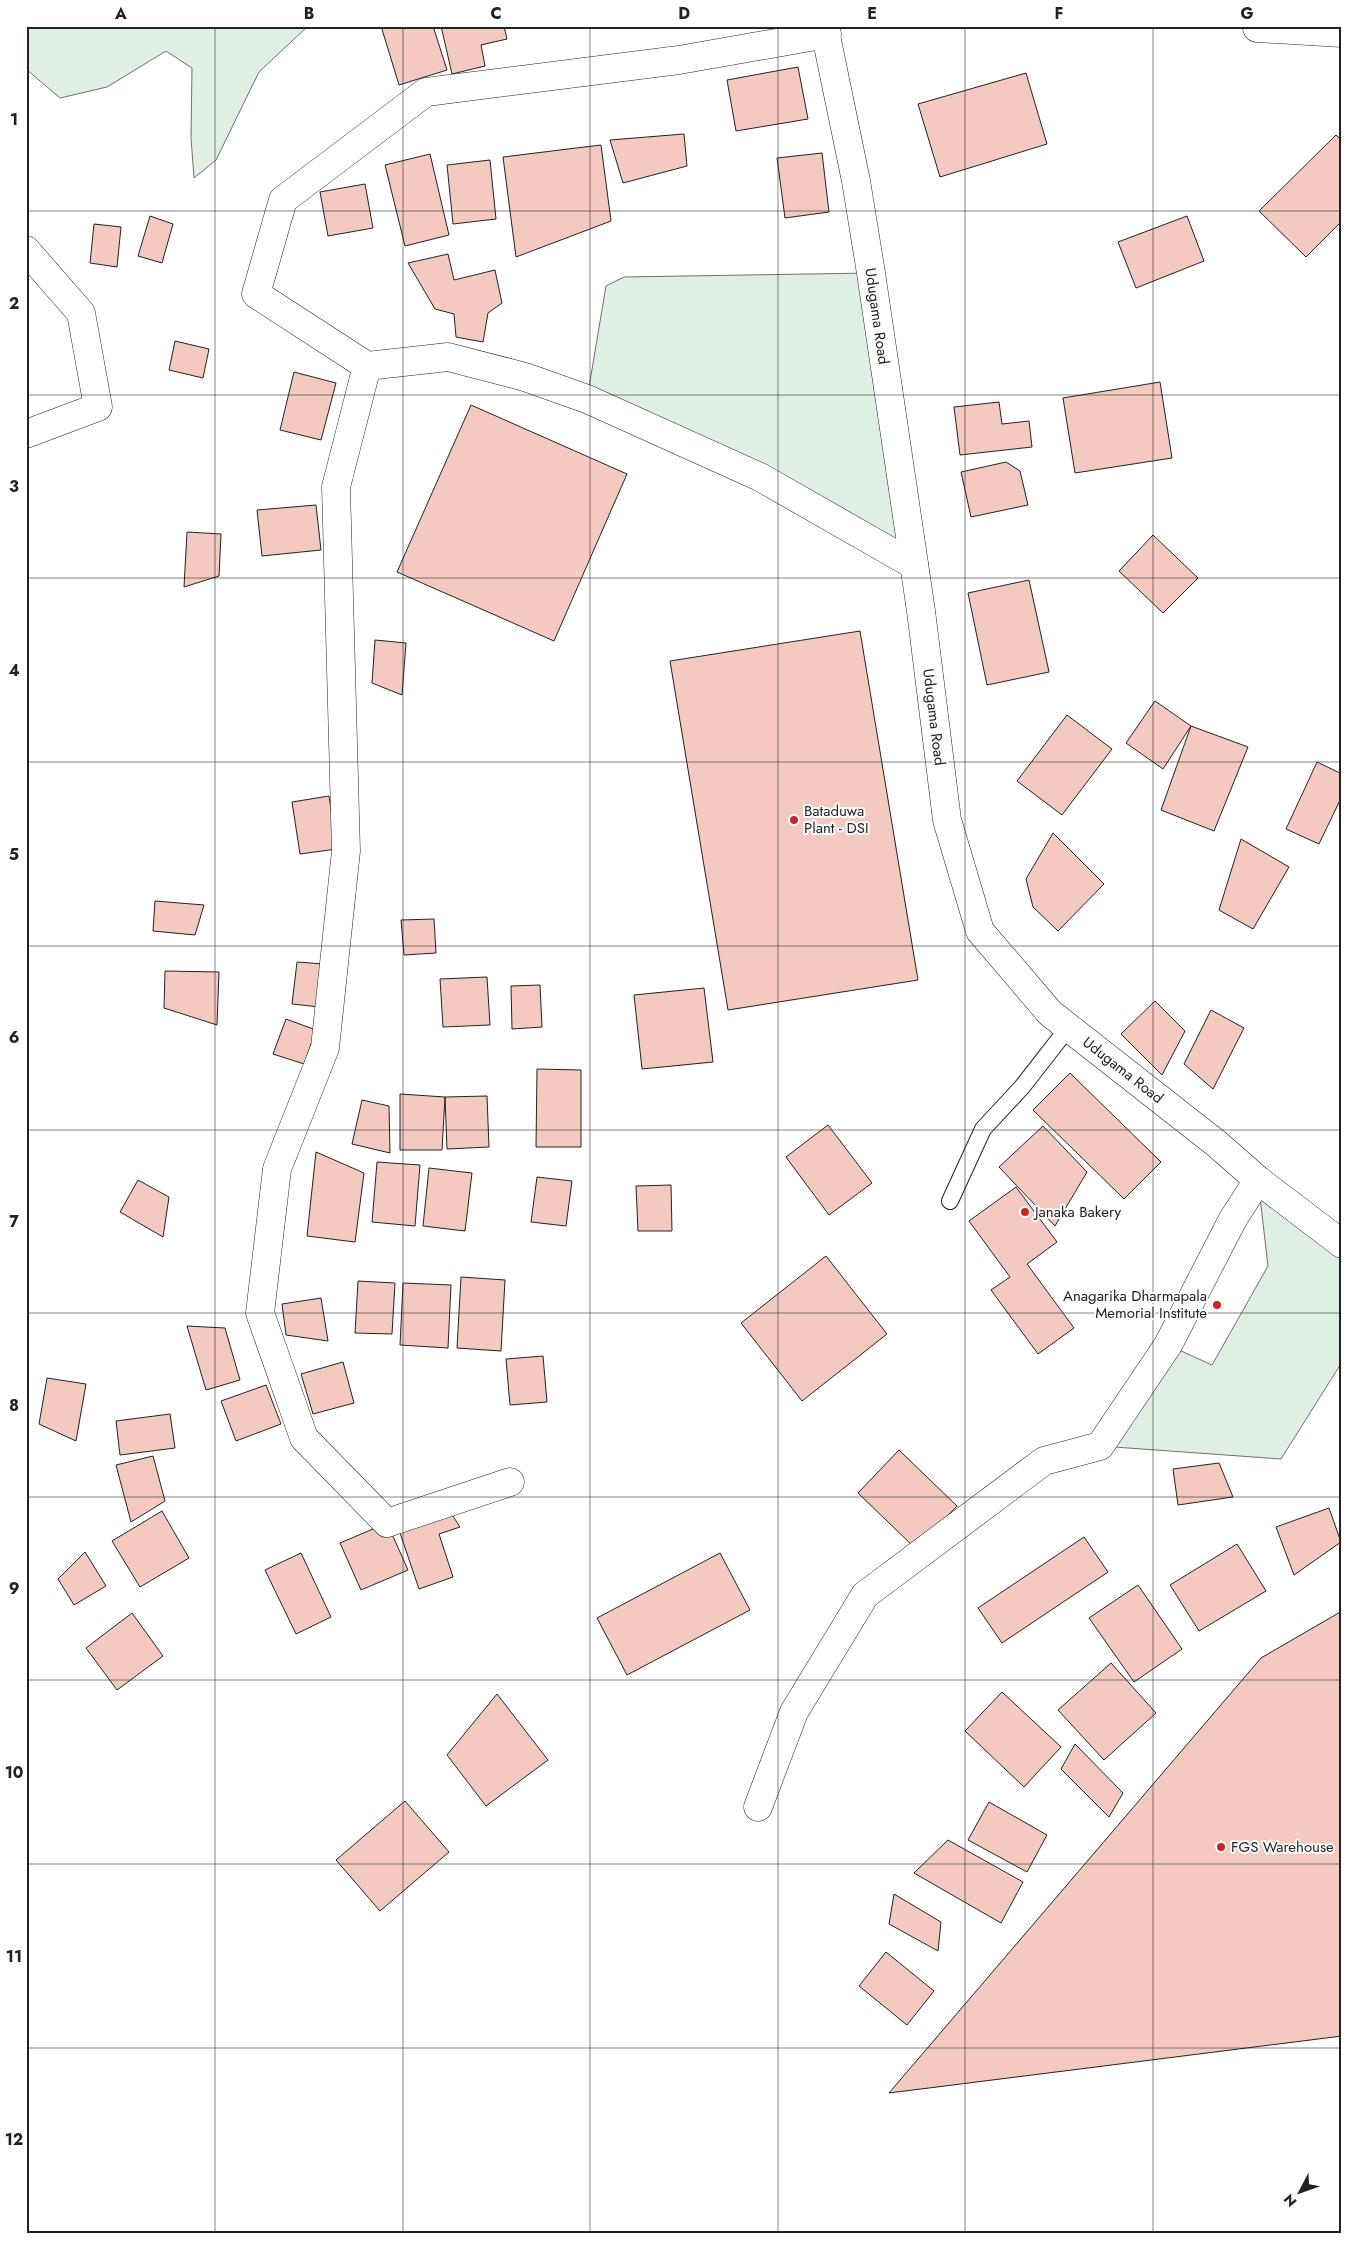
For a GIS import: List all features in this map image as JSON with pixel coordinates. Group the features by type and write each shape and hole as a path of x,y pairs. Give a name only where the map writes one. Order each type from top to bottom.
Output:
{"street":[{"path":"1257,28 1342,33"},
{"path":"825,30 679,60 426,92 283,200 256,294 368,366 448,357 525,377 587,399 760,477 914,565"},
{"name":"Udugama Road","path":"825,30 858,190 914,565 947,820 980,931 1050,1013 1217,1144 1258,1180 1342,1244"},
{"path":"26,250 81,313 98,406 26,434"},
{"path":"368,366 336,487 346,850 325,1048 277,1169 260,1313 304,1438 387,1523 510,1482"},
{"path":"758,1807 794,1712 864,1595 1044,1461 1100,1446 1168,1344 1233,1219 1258,1180"}],"lane":[{"path":"950,1201 983,1129 1022,1087 1068,1028"}],"green space":[{"path":"26,26 308,26 259,72 216,160 194,178 191,138 192,68 166,51 107,87 60,98 26,69"},
{"path":"871,273 914,565 587,399 606,286 624,277"},
{"path":"1258,1180 1342,1244 1342,1362 1281,1459 1100,1446 1168,1345 1212,1365 1268,1266"}],"building":[{"path":"381,26 433,26 447,70 399,85"},
{"path":"441,26 504,26 507,39 481,45 485,66 452,74"},
{"path":"798,67 808,119 736,131 727,80"},
{"path":"1026,73 1047,144 940,177 918,104"},
{"path":"684,134 687,166 623,183 610,140"},
{"path":"1336,135 1342,141 1342,221 1306,257 1259,211"},
{"path":"601,145 611,221 516,257 503,157"},
{"path":"822,153 829,212 785,218 777,158"},
{"path":"430,154 449,235 405,246 385,165"},
{"path":"490,160 496,219 453,224 447,165"},
{"path":"365,184 373,228 328,236 320,192"},
{"path":"150,216 173,224 162,263 138,256"},
{"path":"1187,216 1204,261 1136,288 1118,242"},
{"path":"94,224 121,227 117,267 90,263"},
{"path":"448,254 454,280 495,270 502,303 488,313 483,342 456,337 454,314 435,309 408,263"},
{"path":"175,341 209,349 203,378 169,370"},
{"path":"294,372 336,383 321,440 280,430"},
{"path":"1160,382 1172,458 1075,473 1063,398"},
{"path":"999,402 1002,424 1029,421 1032,447 960,455 954,407"},
{"path":"471,405 627,474 554,641 397,572"},
{"path":"1006,462 1020,471 1028,505 971,517 961,472"},
{"path":"316,505 321,550 262,556 257,510"},
{"path":"187,532 221,534 219,576 184,587"},
{"path":"1153,535 1198,578 1163,613 1119,571"},
{"path":"1029,580 1049,672 987,685 968,593"},
{"name":"Bataduwa Plant - DSI","path":"860,631 918,980 728,1010 670,661"},
{"path":"375,640 406,643 402,695 372,683"},
{"path":"1155,701 1191,726 1163,769 1126,743"},
{"path":"1067,715 1112,749 1062,815 1017,781"},
{"path":"1191,726 1248,747 1214,831 1161,810"},
{"path":"1317,762 1342,774 1342,796 1319,844 1286,829"},
{"path":"329,796 337,849 300,854 292,802"},
{"path":"1053,833 1104,884 1058,931 1033,907 1026,879"},
{"path":"1241,839 1289,867 1253,929 1219,910"},
{"path":"155,901 204,905 195,935 153,931"},
{"path":"434,919 436,953 404,955 401,920"},
{"path":"297,962 324,964 320,1007 292,1004"},
{"path":"165,971 219,972 217,1025 164,1008"},
{"path":"487,977 490,1025 443,1027 440,979"},
{"path":"540,985 542,1027 512,1029 511,986"},
{"path":"704,988 713,1062 642,1069 634,995"},
{"path":"1155,1001 1185,1031 1162,1075 1121,1034"},
{"path":"1211,1010 1244,1028 1213,1089 1184,1064"},
{"path":"286,1019 316,1030 304,1064 273,1054"},
{"path":"537,1069 581,1070 581,1147 536,1147"},
{"path":"1070,1073 1161,1162 1124,1199 1033,1110"},
{"path":"400,1094 445,1097 442,1150 400,1150"},
{"path":"487,1096 489,1147 447,1149 445,1097"},
{"path":"362,1100 389,1106 390,1153 352,1144"},
{"path":"828,1125 872,1183 829,1215 786,1157"},
{"path":"1043,1126 1087,1172 1055,1226 999,1167"},
{"path":"316,1152 364,1173 355,1242 307,1236"},
{"path":"377,1162 420,1165 415,1226 372,1222"},
{"path":"429,1168 472,1173 465,1231 423,1226"},
{"path":"537,1177 572,1181 566,1226 531,1222"},
{"path":"138,1180 169,1197 163,1237 120,1212"},
{"path":"671,1185 672,1231 638,1231 636,1186"},
{"path":"1016,1187 1057,1242 1027,1264 1074,1328 1038,1354 991,1290 1010,1277 969,1221"},
{"path":"826,1256 887,1334 802,1401 741,1323"},
{"path":"461,1277 505,1280 501,1351 457,1348"},
{"path":"358,1281 395,1283 392,1334 355,1333"},
{"path":"403,1283 451,1285 448,1348 400,1345"},
{"path":"321,1298 328,1341 286,1335 282,1304"},
{"path":"187,1326 225,1328 240,1380 206,1390"},
{"path":"543,1356 547,1402 510,1405 506,1359"},
{"path":"343,1362 354,1403 313,1414 301,1374"},
{"path":"47,1378 86,1384 76,1441 39,1424"},
{"path":"266,1385 281,1424 236,1441 221,1401"},
{"path":"170,1414 175,1448 120,1455 116,1421"},
{"path":"899,1450 957,1506 916,1549 858,1493"},
{"path":"153,1456 165,1501 131,1522 116,1465"},
{"path":"1219,1463 1233,1497 1178,1505 1173,1469"},
{"path":"1329,1508 1341,1542 1294,1575 1276,1527"},
{"path":"449,1510 460,1527 439,1534 453,1577 419,1589 398,1527"},
{"path":"162,1511 189,1558 140,1587 112,1541"},
{"path":"387,1523 408,1570 361,1590 340,1543"},
{"path":"1084,1537 1108,1572 1002,1643 978,1608"},
{"path":"1237,1544 1266,1591 1199,1631 1170,1585"},
{"path":"85,1552 106,1586 74,1605 58,1579"},
{"path":"301,1553 331,1617 296,1634 265,1570"},
{"path":"720,1553 750,1610 627,1675 597,1618"},
{"path":"1138,1585 1182,1649 1134,1682 1089,1618"},
{"name":"FGS Warehouse","path":"1342,1611 1342,2036 889,2093 1261,1658"},
{"path":"132,1613 163,1656 117,1690 86,1648"},
{"path":"1111,1663 1156,1713 1104,1760 1058,1710"},
{"path":"1002,1692 1061,1747 1024,1787 965,1731"},
{"path":"497,1694 548,1760 486,1806 447,1755"},
{"path":"1075,1744 1123,1793 1109,1817 1061,1769"},
{"path":"405,1801 449,1852 380,1911 336,1860"},
{"path":"989,1802 1047,1835 1027,1872 968,1840"},
{"path":"948,1840 1023,1882 1001,1923 914,1873"},
{"path":"894,1894 941,1922 938,1951 889,1924"},
{"path":"886,1952 934,1991 907,2025 859,1986"}],"place":[{"name":"Bataduwa Plant - DSI","path":"794,820"},
{"name":"Janaka Bakery","path":"1025,1212"},
{"name":"Anagarika Dharmapala Memorial Institute","path":"1217,1305"},
{"name":"FGS Warehouse","path":"1221,1847"}]}
